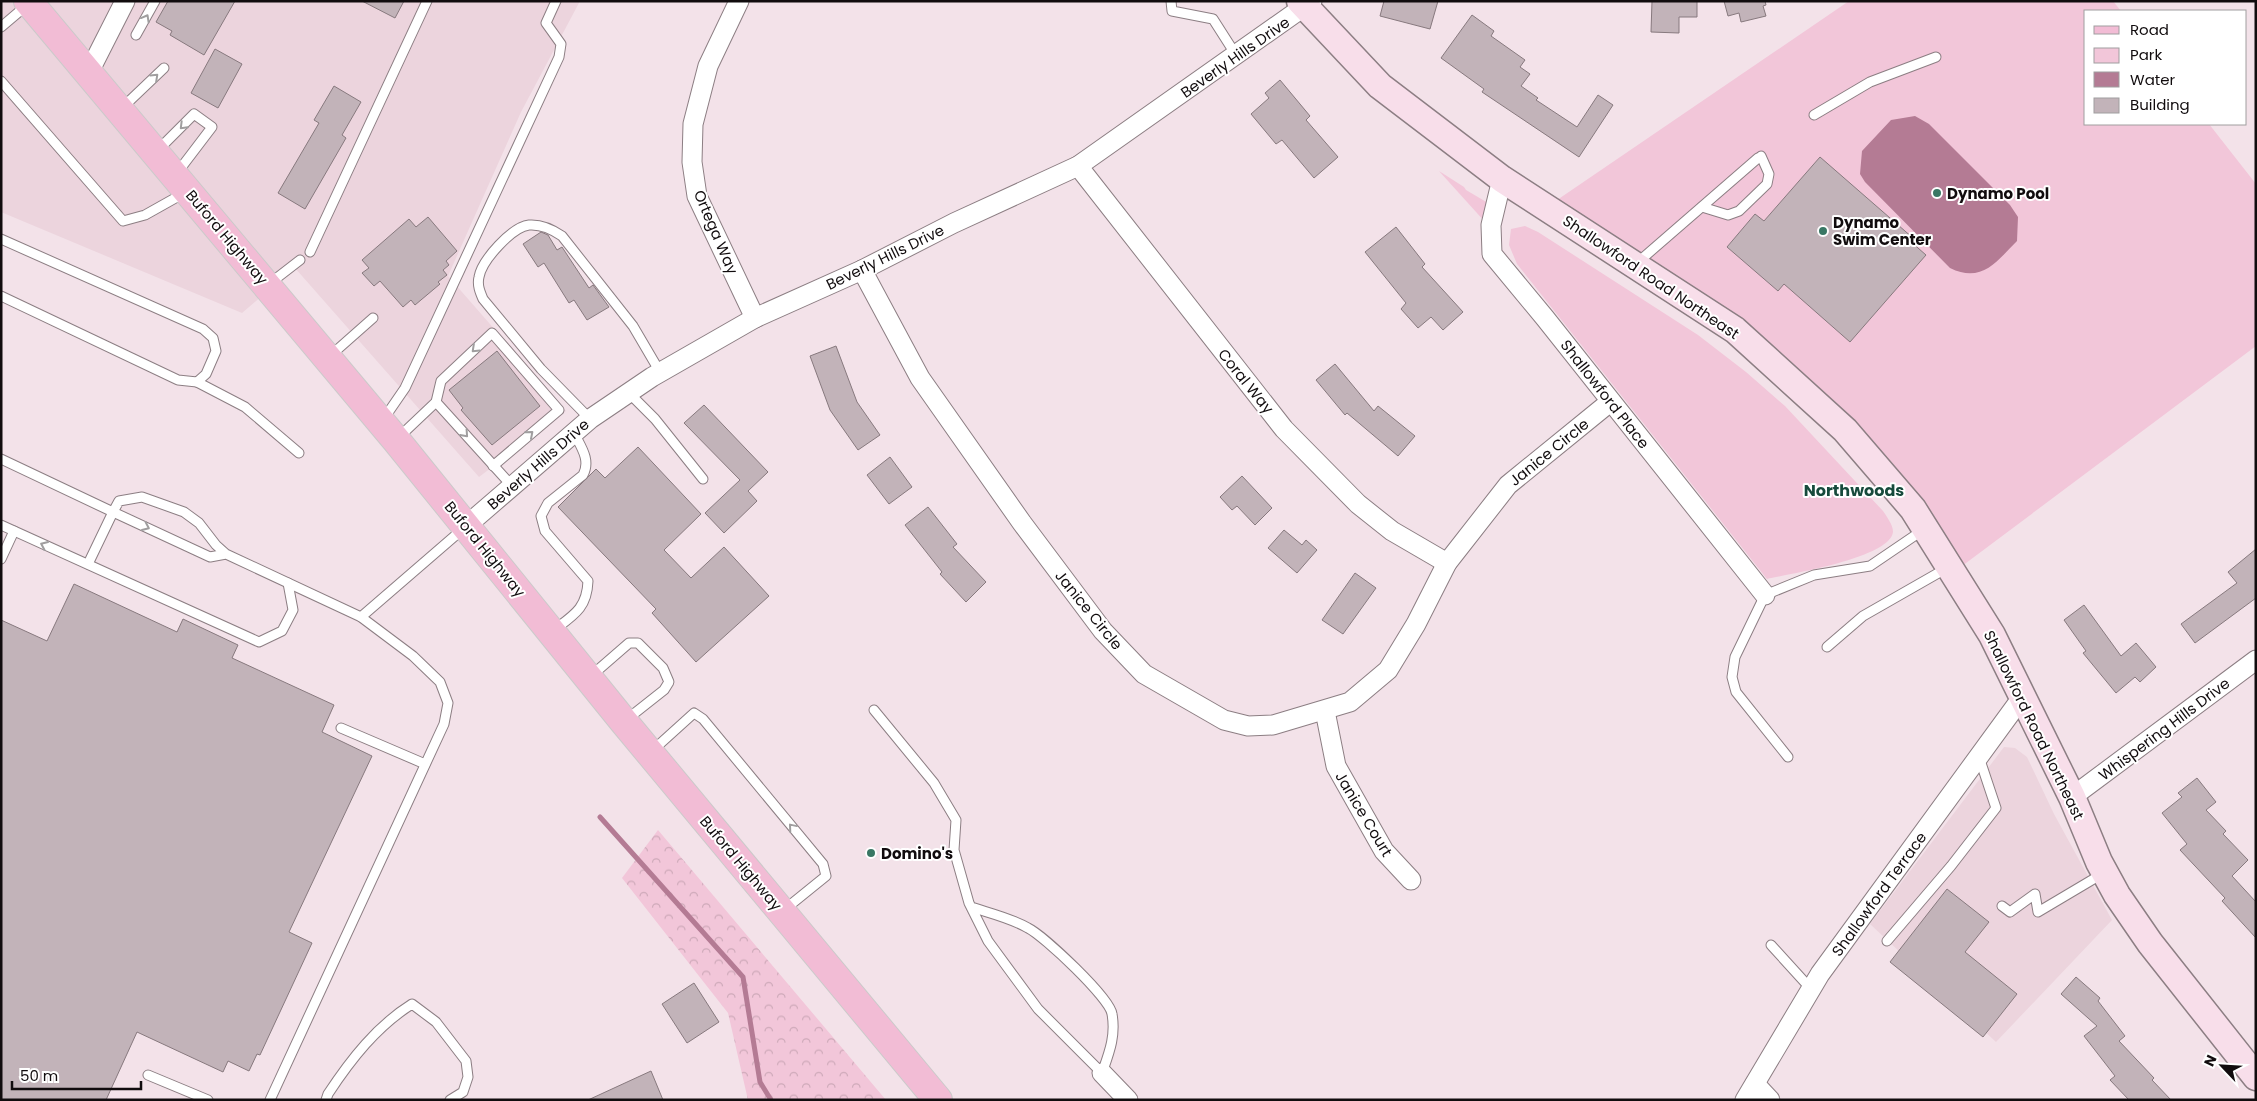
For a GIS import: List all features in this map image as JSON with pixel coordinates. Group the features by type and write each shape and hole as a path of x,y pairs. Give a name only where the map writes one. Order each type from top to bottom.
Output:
{"main road":[{"name":"Buford Highway","path":"28,2 89,72 328,358 624,722 938,1100"}],"street":[{"path":"89,72 125,1"},
{"name":"Ortega Way","path":"739,1 708,66 692,124 692,162 697,196 755,318"},
{"name":"Beverly Hills Drive","path":"466,526 590,419 660,372 755,318 862,270 954,223 1078,166 1237,55 1306,3"},
{"name":"Shallowford Road Northeast","path":"1306,3 1380,86 1502,179 1735,330 1845,430 1913,509 1992,635 2072,797 2105,873 2150,943 2256,1077"},
{"name":"Coral Way","path":"1078,166 1284,429 1358,504 1392,530 1447,563"},
{"name":"Shallowford Place","path":"1502,179 1491,225 1492,254 1546,318 1610,402 1765,595"},
{"name":"Janice Circle","path":"862,270 920,378 1022,523 1103,632 1144,674 1224,720 1248,726 1273,725 1350,702 1388,670 1416,624 1447,563 1508,485 1610,402"},
{"name":"Whispering Hills Drive","path":"2072,797 2256,660"},
{"name":"Shallowford Terrace","path":"1750,1092 1820,974 2023,696"},
{"name":"Janice Court","path":"1325,711 1336,766 1384,852 1411,880"},
{"path":"1102,1073 1128,1100"},
{"path":"1750,1092 1770,1100"}],"lane":[{"path":"136,35 155,1"},
{"path":"310,252 427,1"},
{"path":"388,431 405,388 559,57 561,44 546,23 556,1"},
{"path":"1171,1 1172,11 1213,19 1237,55"},
{"path":"1,27 28,2"},
{"path":"1814,114 1870,82 1936,56"},
{"path":"120,109 164,68"},
{"path":"1,82 123,221 145,215 182,183 212,128 194,114 156,152"},
{"path":"1635,265 1702,207 1760,157 1769,174 1767,184 1740,211 1728,215 1702,207"},
{"path":"590,419 541,369 483,300 479,290 478,278 482,268 489,256 514,231 527,225 539,225 551,229 562,236 634,326 660,372"},
{"path":"1,239 203,329 213,338 216,351 206,374 197,382"},
{"path":"267,286 300,260"},
{"path":"1,296 178,380 197,382 244,407 299,453"},
{"path":"328,358 373,318"},
{"path":"388,431 436,402 441,381 492,333 559,410 493,466"},
{"path":"629,392 655,419 703,479"},
{"path":"436,402 512,486"},
{"path":"552,632 579,611 587,594 588,581 545,531 541,516 548,503 583,475 585,471 588,461 574,433"},
{"path":"1,459 210,557 226,554"},
{"path":"88,564 119,500 142,497 160,502 184,512 199,523 216,546 226,554 361,617 413,656 440,682 448,704 444,724 270,1100"},
{"path":"1,526 259,642 282,631 293,610 288,583"},
{"path":"361,617 466,526"},
{"path":"1788,757 1736,692 1732,677 1735,657 1765,595 1814,575 1870,566 1925,529"},
{"path":"1,559 14,531"},
{"path":"1827,647 1863,616 1949,567"},
{"path":"589,678 629,643 638,643 663,668 669,682 664,690 624,722"},
{"path":"874,710 934,784 956,820 954,850 970,907 988,941 1038,1009 1102,1073 1113,1040 1112,1012 1097,991 1067,961 1028,928 970,907"},
{"path":"650,752 694,713 703,719 823,864 826,876 782,911"},
{"path":"342,728 426,764"},
{"path":"1887,941 1952,866 1996,808 1979,757"},
{"path":"2002,906 2010,912 2035,894 2038,912 2105,873"},
{"path":"1771,945 1811,990"},
{"path":"326,1100 352,1057 397,1013 412,1004 436,1022 466,1061 468,1077 464,1092 450,1100"},
{"path":"148,1075 208,1100"}],"shaded area":[{"path":"1,1 580,1 521,112 448,276 566,411 479,477 295,268 242,313 1,212"},
{"path":"2004,747 2015,748 2027,757 2054,814 2112,920 1996,1042 1870,924"}],"green space":[{"path":"1849,1 2113,1 2120,10 2084,10 2084,125 2210,125 2256,184 2256,346 1958,569 1855,447 1713,317 1538,213"},
{"path":"1439,171 1488,203 1486,223"},
{"path":"1525,226 1538,232 1698,335 1746,372 1785,406 1883,511 1893,529 1888,541 1875,550 1858,557 1816,569 1767,579 1517,264 1509,245 1511,229"},
{"path":"658,830 886,1100 748,1100 728,1013 622,878"}],"water":[{"name":"Dynamo Pool","path":"1915,116 1929,124 2010,205 2018,217 2017,241 1995,263 1980,272 1961,272 1950,268 1865,182 1860,174 1862,151 1891,120"}],"building":[{"path":"168,1 235,1 204,55 170,35 172,31 156,22"},
{"path":"362,1 404,1 395,18"},
{"path":"1384,1 1438,1 1430,29 1380,16"},
{"path":"1652,1 1697,1 1697,17 1679,17 1679,33 1651,32"},
{"path":"1724,1 1765,1 1766,5 1763,6 1766,16 1741,22 1739,13 1728,16"},
{"path":"1472,15 1494,31 1491,36 1525,60 1520,67 1530,74 1521,86 1538,98 1536,100 1577,127 1598,95 1613,105 1579,157 1482,92 1484,89 1441,58"},
{"path":"215,49 242,64 218,108 191,93"},
{"path":"1280,80 1310,116 1306,120 1338,157 1314,178 1282,140 1276,144 1251,114 1269,98 1265,93"},
{"path":"334,86 361,102 342,135 346,138 305,209 278,193 319,123 314,120"},
{"path":"1820,157 1913,238 1910,241 1926,255 1850,342 1784,284 1778,291 1727,247 1755,214 1764,221"},
{"path":"428,217 457,251 446,261 449,265 443,270 447,275 438,282 440,284 415,305 411,300 403,307 380,281 374,286 362,273 369,268 362,260 409,219 416,227"},
{"path":"1396,227 1425,264 1422,267 1463,312 1443,330 1431,317 1418,328 1401,309 1406,303 1365,252"},
{"path":"541,232 548,235 557,250 562,247 589,288 593,285 609,307 587,320 574,300 569,303 544,263 538,267 523,244"},
{"path":"836,346 857,402 880,435 858,450 830,410 810,356"},
{"path":"497,351 540,406 492,445 461,410 463,408 449,390"},
{"path":"1335,364 1374,411 1378,406 1415,436 1398,456 1347,413 1345,415 1316,380"},
{"path":"704,405 768,472 748,491 757,501 724,533 705,513 740,480 684,423"},
{"path":"638,447 701,514 664,550 691,578 724,547 769,596 696,662 652,613 656,609 558,507 596,469 605,478"},
{"path":"890,457 912,487 889,504 867,475"},
{"path":"1242,476 1272,508 1255,525 1237,506 1232,510 1220,497"},
{"path":"928,507 957,544 953,547 986,582 966,602 940,574 942,572 905,525"},
{"path":"1284,530 1302,545 1306,540 1317,550 1297,573 1268,548"},
{"path":"2256,549 2256,598 2195,643 2181,624 2237,583 2228,572"},
{"path":"1355,573 1376,588 1343,634 1322,620"},
{"path":"74,584 177,632 183,619 238,645 232,658 334,705 322,732 372,756 289,932 312,943 260,1055 257,1054 249,1071 228,1061 223,1072 137,1032 106,1100 1,1100 1,620 47,641"},
{"path":"2084,605 2121,656 2136,643 2156,667 2140,682 2135,677 2116,693 2083,653 2086,651 2064,620"},
{"path":"2197,778 2216,802 2206,810 2226,831 2223,834 2248,860 2232,876 2256,902 2256,938 2222,901 2225,898 2180,850 2187,844 2162,813 2182,797 2178,793"},
{"path":"1947,889 1989,922 1965,952 2017,994 1983,1037 1890,962"},
{"path":"2076,977 2100,998 2098,1001 2125,1036 2119,1041 2154,1078 2152,1080 2171,1100 2129,1100 2110,1080 2115,1076 2084,1036 2097,1026 2061,994"},
{"path":"694,983 719,1022 687,1043 662,1004"},
{"path":"651,1071 663,1100 588,1100"}],"waterway":[{"path":"600,817 743,977 760,1082 771,1100"}],"place":[{"name":"Dynamo Pool","path":"1937,193"},
{"name":"Dynamo Swim Center","path":"1823,231"},
{"name":"Domino's","path":"871,853"}],"district":[{"name":"Northwoods","path":"1854,490"}]}
